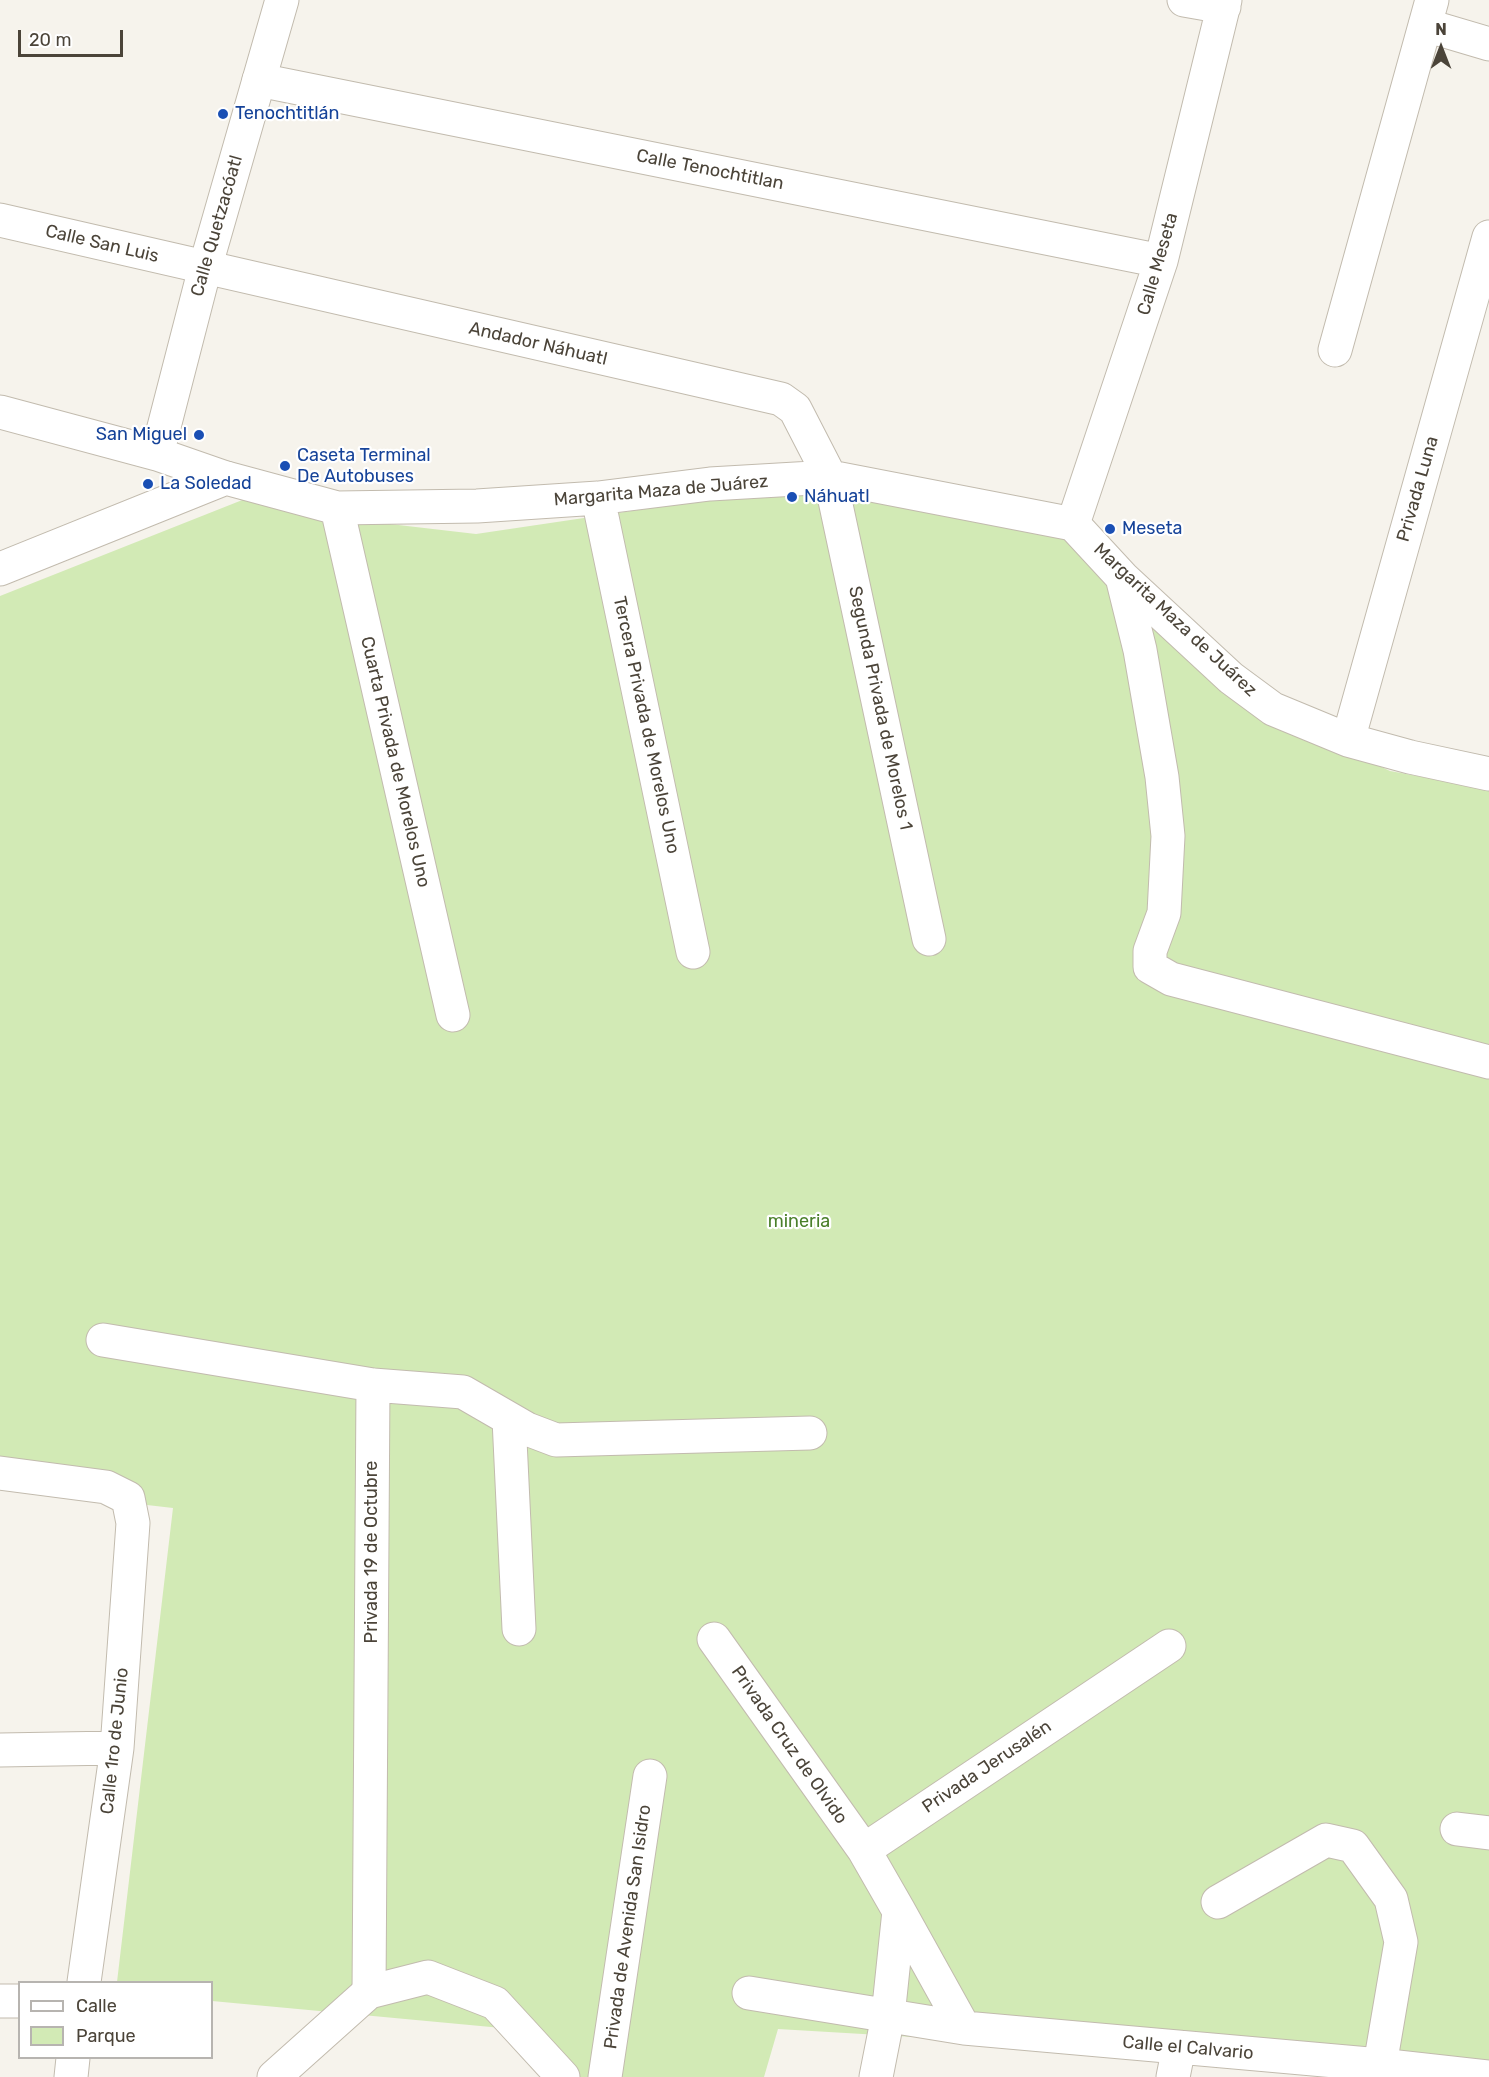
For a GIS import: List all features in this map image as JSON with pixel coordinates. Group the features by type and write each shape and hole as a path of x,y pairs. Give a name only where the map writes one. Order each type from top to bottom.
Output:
{"street":[{"path":"1184,0 1224,3"},
{"name":"Calle Quetzacóatl","path":"157,454 205,268 259,80 275,2"},
{"name":"Calle Meseta","path":"1073,524 1161,261 1224,3"},
{"path":"1335,350 1428,12 1489,44"},
{"name":"Calle Tenochtitlan","path":"259,80 1161,261"},
{"name":"Calle San Luis","path":"0,220 205,268"},
{"name":"Privada Luna","path":"1347,740 1489,237"},
{"name":"Andador Náhuatl","path":"205,268 781,399 795,409 830,477"},
{"name":"Margarita Maza de Juárez","path":"0,412 157,454 226,478 337,508 477,506 598,498 710,484 830,477 1073,524 1122,577 1231,678 1273,709 1347,740 1410,757 1489,774"},
{"name":"Segunda Privada de Morelos 1","path":"830,477 929,939"},
{"path":"0,569 226,478"},
{"name":"Tercera Privada de Morelos Uno","path":"598,498 693,952"},
{"name":"Cuarta Privada de Morelos Uno","path":"337,508 453,1015"},
{"path":"1122,577 1140,650 1162,777 1168,836 1164,913 1150,951 1150,967 1172,980 1489,1062"},
{"path":"103,1340 373,1385 463,1392 527,1429 556,1440 810,1433"},
{"name":"Privada 19 de Octubre","path":"369,1992 373,1385"},
{"path":"509,1419 519,1629"},
{"name":"Calle 1ro de Junio","path":"0,1473 106,1487 129,1498 133,1523 117,1748 84,1981"},
{"name":"Privada Cruz de Olvido","path":"714,1639 864,1850"},
{"name":"Privada Jerusalén","path":"864,1850 1169,1646"},
{"path":"0,1750 117,1748"},
{"name":"Privada de Avenida San Isidro","path":"605,2077 650,1776"},
{"path":"1218,1902 1326,1839 1353,1846 1391,1899 1401,1942 1380,2065"},
{"path":"864,1850 964,2028"},
{"path":"876,2077 888,2016 899,1911"},
{"path":"274,2077 369,1992 428,1977 495,2003 563,2077"},
{"name":"Calle el Calvario","path":"749,1993 1176,2062 1380,2065 1489,2077"},
{"path":"0,2001 18,2001"},
{"path":"70,2077 73,2059"}],"green space":[{"name":"mineria","path":"260,493 338,518 476,534 732,496 910,496 1075,539 1258,708 1390,771 1489,789 1489,2071 778,2029 764,2077 575,2077 534,2031 213,2001 213,1981 117,1981 173,1508 0,1488 0,596"}],"place":[{"name":"Tenochtitlán","path":"223,114"},
{"name":"San Miguel","path":"199,435"},
{"name":"Caseta Terminal De Autobuses","path":"285,466"},
{"name":"La Soledad","path":"148,484"},
{"name":"Náhuatl","path":"792,497"},
{"name":"Meseta","path":"1110,529"}]}
